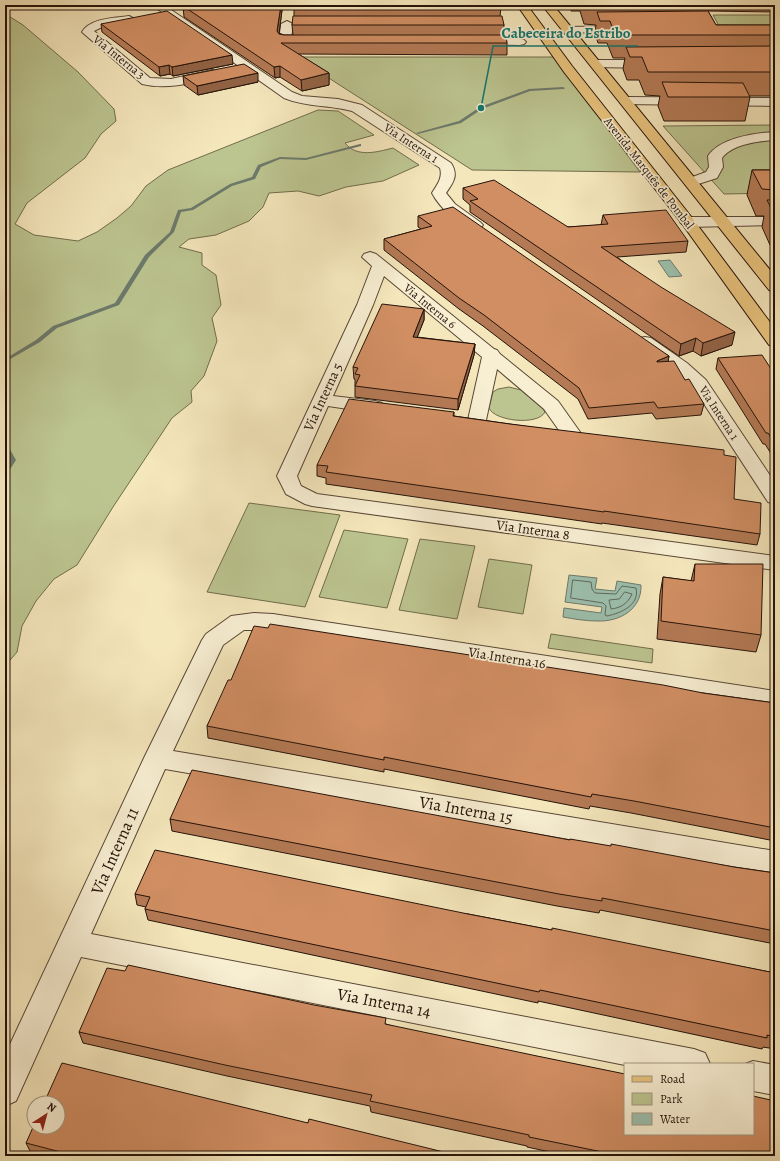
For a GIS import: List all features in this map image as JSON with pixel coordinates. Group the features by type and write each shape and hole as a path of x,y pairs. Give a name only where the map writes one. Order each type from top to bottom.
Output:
{"main road":[{"name":"Avenida Marquês de Pombal","path":"522,5 622,139 688,222 775,341"},
{"name":"Avenida Marquês de Pombal","path":"547,5 582,49 627,101 722,221 774,283"},
{"path":"553,48 582,49"}],"street":[{"path":"245,5 333,7 333,5"},
{"path":"461,6 522,5"},
{"path":"290,6 284,42 316,42"},
{"name":"Via Interna 1","path":"159,11 234,69 300,100 338,103 357,108 446,166 449,172 449,178 439,193 442,200 488,234"},
{"name":"Via Interna 3","path":"136,18 97,25 90,28 88,32 146,80 155,83 166,83 234,69"},
{"path":"287,24 302,24"},
{"path":"568,30 638,29"},
{"path":"465,42 520,42"},
{"path":"596,64 666,64"},
{"path":"627,101 775,102"},
{"path":"692,182 712,175 716,167 714,160 717,154 726,148 767,136 775,136"},
{"path":"688,222 775,221"},
{"name":"Via Interna 6","path":"375,261 520,378 551,405 578,433 547,429"},
{"name":"Via Interna 5","path":"293,490 287,476 365,305 375,261"},
{"name":"Via Interna 5","path":"365,305 382,291 394,287 407,288"},
{"name":"Via Interna 1","path":"630,332 681,367 700,384 775,498"},
{"path":"477,420 491,354"},
{"path":"481,396 495,383 520,378"},
{"path":"321,400 389,409"},
{"path":"721,451 745,454"},
{"name":"Via Interna 8","path":"293,490 312,500 775,563"},
{"name":"Via Interna 16","path":"238,622 273,622 775,700"},
{"name":"Via Interna 11","path":"5,1090 20,1053 74,942 157,758 214,640 238,622"},
{"name":"Via Interna 15","path":"157,758 775,863"},
{"name":"Via Interna 14","path":"74,942 689,1063"},
{"path":"754,1076 775,1080"}],"green space":[{"path":"5,5 10,5 7,15 23,25 78,72 114,109 116,121 101,134 85,158 27,203 15,224 34,235 78,241 97,232 117,218 131,206 146,186 168,170 318,110 338,111 374,135 345,143 355,151 368,153 393,148 419,165 383,181 346,187 319,196 298,191 269,193 263,207 249,221 216,235 189,239 179,247 202,253 202,265 216,275 221,305 212,318 217,341 204,376 191,391 192,402 172,418 113,507 77,565 54,579 36,601 22,626 17,652 5,666"},
{"path":"713,15 775,15 775,46 724,35"},
{"path":"296,57 554,57 640,172 472,170"},
{"path":"775,125 775,193 724,194 663,126"},
{"path":"509,387 521,390 545,412 541,416 534,419 516,420 507,419 493,412 489,408 493,392 498,389"},
{"path":"249,503 340,515 305,607 207,592"},
{"path":"344,530 408,539 387,608 319,597"},
{"path":"420,539 475,546 457,619 399,610"},
{"path":"489,559 532,565 523,614 478,607"},
{"path":"551,634 653,649 652,663 548,648"}],"water":[{"path":"670,260 682,276 669,277 658,261"},
{"path":"569,575 597,578 595,589 615,591 617,581 641,585 638,601 628,612 606,621 580,620 563,617 564,608 601,613 602,607 565,602"}],"building":[{"path":"281,5 277,31 279,34 284,35 506,35 507,43 281,43 329,73 301,80 280,66 274,67 183,6"},
{"path":"294,5 500,5 501,7 294,7"},
{"path":"167,11 232,55 172,67 169,65 159,67 101,24"},
{"path":"708,11 716,25 775,25 775,35 615,35 610,21 600,21 597,12"},
{"path":"293,16 502,16 504,25 292,25"},
{"path":"775,46 775,72 648,72 642,57 630,57 626,47"},
{"path":"244,64 258,73 197,86 183,76"},
{"path":"662,82 743,83 750,97 668,97"},
{"path":"752,170 775,170 775,190 762,189"},
{"path":"494,180 568,227 608,224 603,215 666,210 688,241 601,247 661,287 735,332 703,343 696,338 681,344 470,201 478,199 463,188"},
{"path":"767,200 775,200 775,216"},
{"path":"453,207 669,356 657,362 674,361 685,380 689,379 704,404 658,408 654,402 589,408 579,388 484,315 459,298 384,239 432,226 418,216"},
{"path":"382,304 424,309 413,337 475,344 458,399 355,386 360,375 355,374 358,368 353,367"},
{"path":"762,355 775,375 775,444 768,433 766,433 718,358"},
{"path":"349,399 454,412 453,416 510,424 724,450 724,455 736,457 734,499 761,503 760,534 326,472 328,466 317,465"},
{"path":"695,564 763,564 761,635 661,621 663,577 694,581"},
{"path":"270,624 663,685 703,693 775,703 775,828 634,801 592,794 591,797 384,757 384,760 207,726 228,680 231,680 254,626 268,628"},
{"path":"192,770 570,840 611,846 611,844 734,867 775,873 775,931 602,898 602,901 559,894 170,819"},
{"path":"155,850 468,914 552,930 552,928 775,973 775,1037 767,1035 767,1038 540,990 539,992 145,909 150,897 135,894"},
{"path":"128,965 314,1005 386,1018 385,1024 624,1074 624,1135 754,1135 754,1096 775,1101 775,1156 622,1156 529,1137 529,1135 370,1101 372,1095 225,1065 79,1032 107,968 125,971"},
{"path":"62,1063 308,1123 309,1119 460,1156 76,1156 26,1143 30,1135 66,1135 66,1095 48,1095"}],"waterway":[{"path":"418,133 460,122 481,108 530,90 563,88"},
{"path":"5,361 38,341 55,327 117,304 147,256 172,232 179,211 192,209 231,185 254,178 259,166 280,158 306,159 360,145"},
{"path":"5,446 13,460 5,473"}],"place":[{"name":"Cabeceira do Estribo","path":"481,108"}]}
